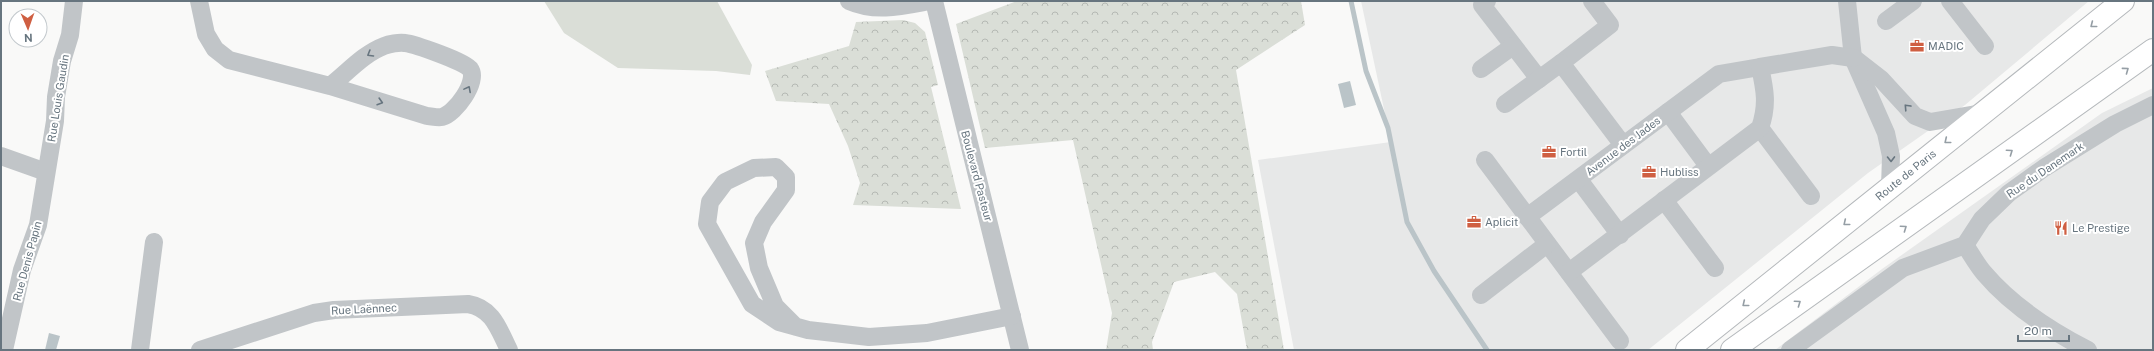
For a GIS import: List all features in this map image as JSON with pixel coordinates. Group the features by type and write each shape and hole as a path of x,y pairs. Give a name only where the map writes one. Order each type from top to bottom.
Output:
{"main road":[{"name":"Route de Paris","path":"1688,350 2123,1"},
{"path":"1732,350 2153,50"}],"street":[{"name":"Rue Louis Gaudin","path":"46,172 55,121 56,97 62,61 70,35 74,1"},
{"path":"200,1 206,34 215,49 229,60 330,86 426,116 442,117 454,110 467,92 473,79 470,69 462,62 405,43 383,46 362,59 330,86"},
{"path":"849,1 875,8 894,8 930,1"},
{"name":"Boulevard Pasteur","path":"934,1 1020,350"},
{"path":"1488,1 1482,5 1539,79"},
{"path":"1505,104 1561,64 1610,25 1592,1"},
{"path":"1847,1 1853,58 1886,133 1892,156 1890,187"},
{"path":"1886,21 1912,1"},
{"path":"1950,1 1985,46"},
{"path":"1481,69 1513,46"},
{"name":"Avenue des Jades","path":"1527,217 1579,180 1623,145 1719,74 1832,55 1853,58"},
{"path":"1853,58 1881,79 1915,116 1930,122 1982,113"},
{"path":"1561,64 1623,145"},
{"path":"1569,272 1760,128 1766,111 1765,89 1760,67"},
{"name":"Rue du Danemark","path":"1965,245 1982,219 2009,193 2044,168 2115,124 2153,105"},
{"name":"Avenue des Jades","path":"1668,112 1708,166"},
{"path":"1760,128 1811,196"},
{"path":"1,156 46,172"},
{"path":"1484,160 1620,341"},
{"path":"796,327 775,306 759,268 754,243 763,222 786,190 786,177 776,167 754,168 725,182 710,202 707,224 752,304 779,322 796,327 808,330 869,337 927,333 1012,316"},
{"name":"Rue Denis Papin","path":"4,350 22,270 38,225 46,172"},
{"name":"Avenue des Jades","path":"1579,180 1620,235"},
{"path":"1664,200 1715,268"},
{"path":"140,350 154,242"},
{"path":"1481,295 1547,244"},
{"path":"1790,350 1903,268 1965,245 1984,273 2002,291 2037,319 2088,350"},
{"name":"Rue Laënnec","path":"200,350 314,313 334,310 468,304 478,306 487,312 494,320 509,350"}],"shaded area":[{"path":"1361,1 2089,1 1965,105 1868,173 1648,350 1294,350 1258,160 1391,142"},
{"path":"1350,81 1356,105 1344,108 1338,84"},
{"path":"2153,88 2153,350 1775,350 1882,269 2102,113"},
{"path":"49,333 60,336 56,350 45,350"}],"green space":[{"path":"544,1 717,1 752,65 750,75 716,71 618,68 564,33"},
{"path":"1017,1 1301,1 1305,25 1236,70 1284,350 1247,350 1237,294 1215,272 1174,282 1152,342 1153,350 1106,350 1112,313 1073,140 985,148 956,24"},
{"path":"903,20 915,23 925,32 938,85 931,87 961,209 853,205 860,183 848,146 829,104 776,101 765,71 849,46 856,22"}],"waterway":[{"path":"1351,1 1366,71 1388,128 1407,222 1434,271 1487,350"}],"place":[{"name":"MADIC","path":"1917,46"},
{"name":"Fortil","path":"1549,152"},
{"name":"Hubliss","path":"1649,172"},
{"name":"Aplicit","path":"1474,222"},
{"name":"Le Prestige","path":"2061,228"}]}
